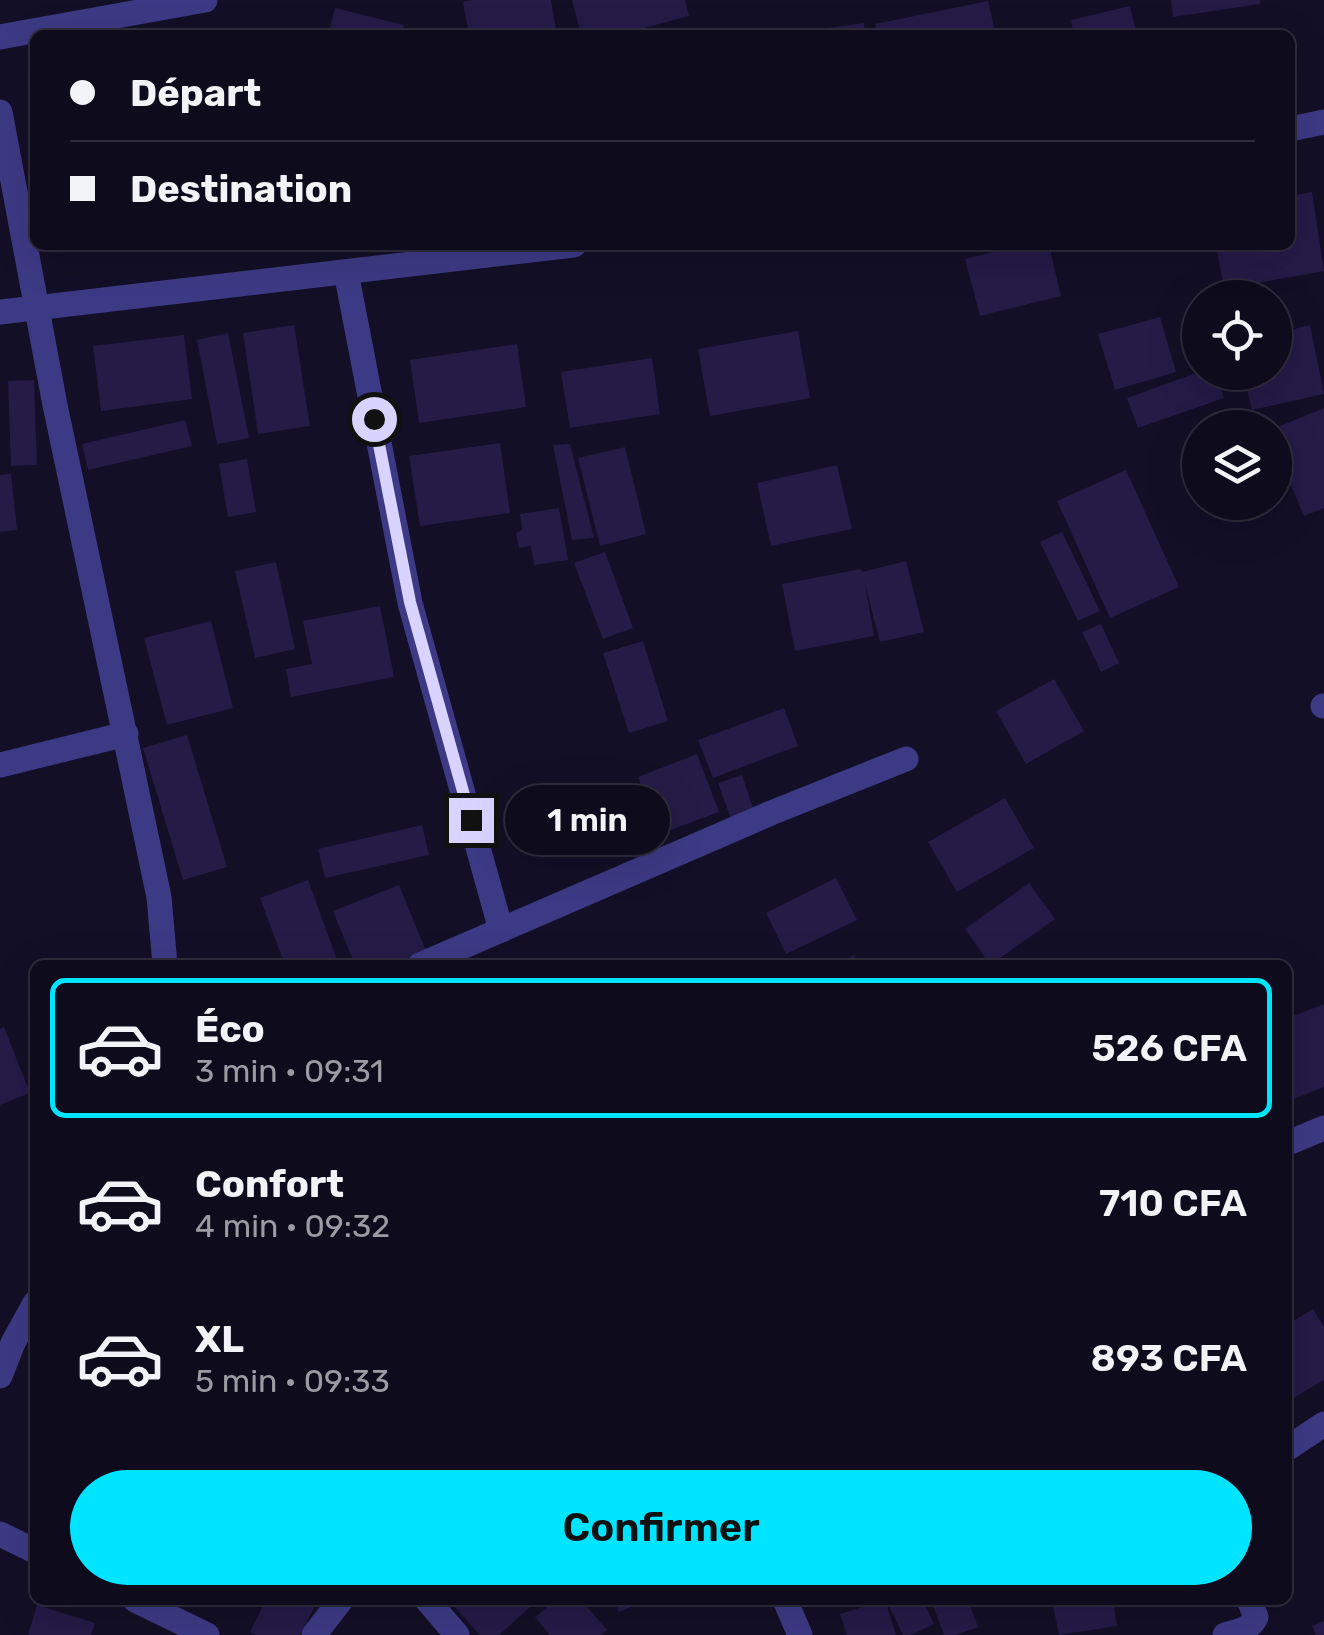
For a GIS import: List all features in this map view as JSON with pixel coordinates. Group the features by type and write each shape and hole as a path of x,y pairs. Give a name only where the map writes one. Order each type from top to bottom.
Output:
{"street":[{"path":"39,30 204,0"},
{"path":"0,37 30,32"},
{"path":"0,112 55,405 159,897 165,960"},
{"path":"1295,128 1324,122"},
{"path":"0,312 532,250"},
{"path":"346,272 410,602 502,930"},
{"path":"0,764 126,734"},
{"path":"439,960 772,812 906,759"},
{"path":"1292,1141 1324,1128"},
{"path":"0,1376 30,1312"},
{"path":"0,1316 13,1343"},
{"path":"1292,1445 1324,1424"},
{"path":"0,1534 30,1549"},
{"path":"145,1605 206,1635"},
{"path":"314,1635 337,1605"},
{"path":"431,1605 457,1635"},
{"path":"787,1605 800,1635"},
{"path":"1225,1635 1249,1627 1256,1617 1251,1605"}],"building":[{"path":"551,0 556,30 468,30 463,2"},
{"path":"572,0 685,0 689,16 637,30 580,30"},
{"path":"1171,0 1260,0 1260,4 1173,17"},
{"path":"988,1 995,30 876,30 875,24"},
{"path":"1130,6 1136,30 1073,30 1071,20"},
{"path":"335,8 404,25 403,30 329,30"},
{"path":"864,23 865,30 813,30"},
{"path":"1312,192 1324,271 1274,280 1222,280 1217,250 1295,250 1295,195"},
{"path":"1001,250 1050,250 1061,296 980,316 965,259"},
{"path":"1160,317 1176,372 1115,390 1098,334"},
{"path":"294,325 310,426 258,434 243,333"},
{"path":"1310,325 1324,394 1252,410 1247,390 1292,390 1292,330"},
{"path":"798,331 810,398 710,416 698,349"},
{"path":"228,333 249,438 217,444 197,340"},
{"path":"184,335 192,399 101,411 93,346"},
{"path":"517,344 526,407 419,423 410,360"},
{"path":"652,358 660,414 570,428 561,372"},
{"path":"1182,378 1182,390 1221,390 1224,398 1138,428 1127,398"},
{"path":"34,380 37,465 11,466 8,381"},
{"path":"1324,408 1324,508 1304,516 1292,488 1292,421"},
{"path":"185,420 192,446 88,470 82,444"},
{"path":"500,443 510,513 420,526 409,456"},
{"path":"570,444 594,538 572,540 553,445"},
{"path":"625,447 646,534 600,546 578,458"},
{"path":"247,459 256,512 228,517 219,464"},
{"path":"837,465 852,529 771,546 757,483"},
{"path":"1126,470 1179,587 1110,618 1057,501"},
{"path":"11,474 17,530 0,532 0,475"},
{"path":"559,508 568,560 534,565 531,546 519,548 516,533 522,530 520,514"},
{"path":"1062,532 1100,611 1078,621 1040,542"},
{"path":"605,552 633,628 603,639 574,563"},
{"path":"906,561 924,632 880,642 865,584 874,636 795,651 782,584"},
{"path":"276,562 295,649 255,658 235,571"},
{"path":"380,606 394,677 291,697 286,669 312,664 303,621"},
{"path":"211,621 233,708 167,725 144,638"},
{"path":"1101,624 1119,663 1101,672 1082,632"},
{"path":"643,641 668,721 629,733 603,653"},
{"path":"1054,679 1084,731 1026,764 996,711"},
{"path":"784,708 798,746 713,778 698,740"},
{"path":"187,735 227,867 183,880 143,748"},
{"path":"697,754 719,812 660,834 638,777"},
{"path":"742,775 755,814 732,822 718,783"},
{"path":"618,784 638,839 591,856 570,801"},
{"path":"1005,798 1034,848 957,892 928,842"},
{"path":"422,825 429,855 325,878 318,849"},
{"path":"836,878 857,920 786,954 766,913"},
{"path":"308,880 337,960 283,960 260,898"},
{"path":"1029,883 1055,919 997,960 987,960 965,929"},
{"path":"399,885 426,951 402,960 353,960 333,911"},
{"path":"1324,1004 1324,1087 1292,1100 1292,1016"},
{"path":"4,1027 30,1093 0,1105 0,1029"},
{"path":"1313,1309 1324,1327 1324,1380 1292,1399 1292,1322"},
{"path":"37,1605 95,1623 91,1635 28,1635"},
{"path":"264,1605 315,1605 300,1635 250,1632"},
{"path":"453,1605 532,1605 499,1635 480,1635"},
{"path":"550,1605 585,1605 607,1630 601,1635 550,1635 535,1617"},
{"path":"616,1605 636,1605 619,1612"},
{"path":"869,1605 887,1605 896,1635 847,1635 840,1614"},
{"path":"888,1605 925,1605 934,1624 903,1635"},
{"path":"933,1605 970,1605 978,1627 944,1635"},
{"path":"1053,1605 1114,1605 1117,1626 1059,1635"},
{"path":"1324,1621 1324,1635 1316,1635 1312,1626"}],"route":[{"path":"374,419 410,602 471,820"}]}
